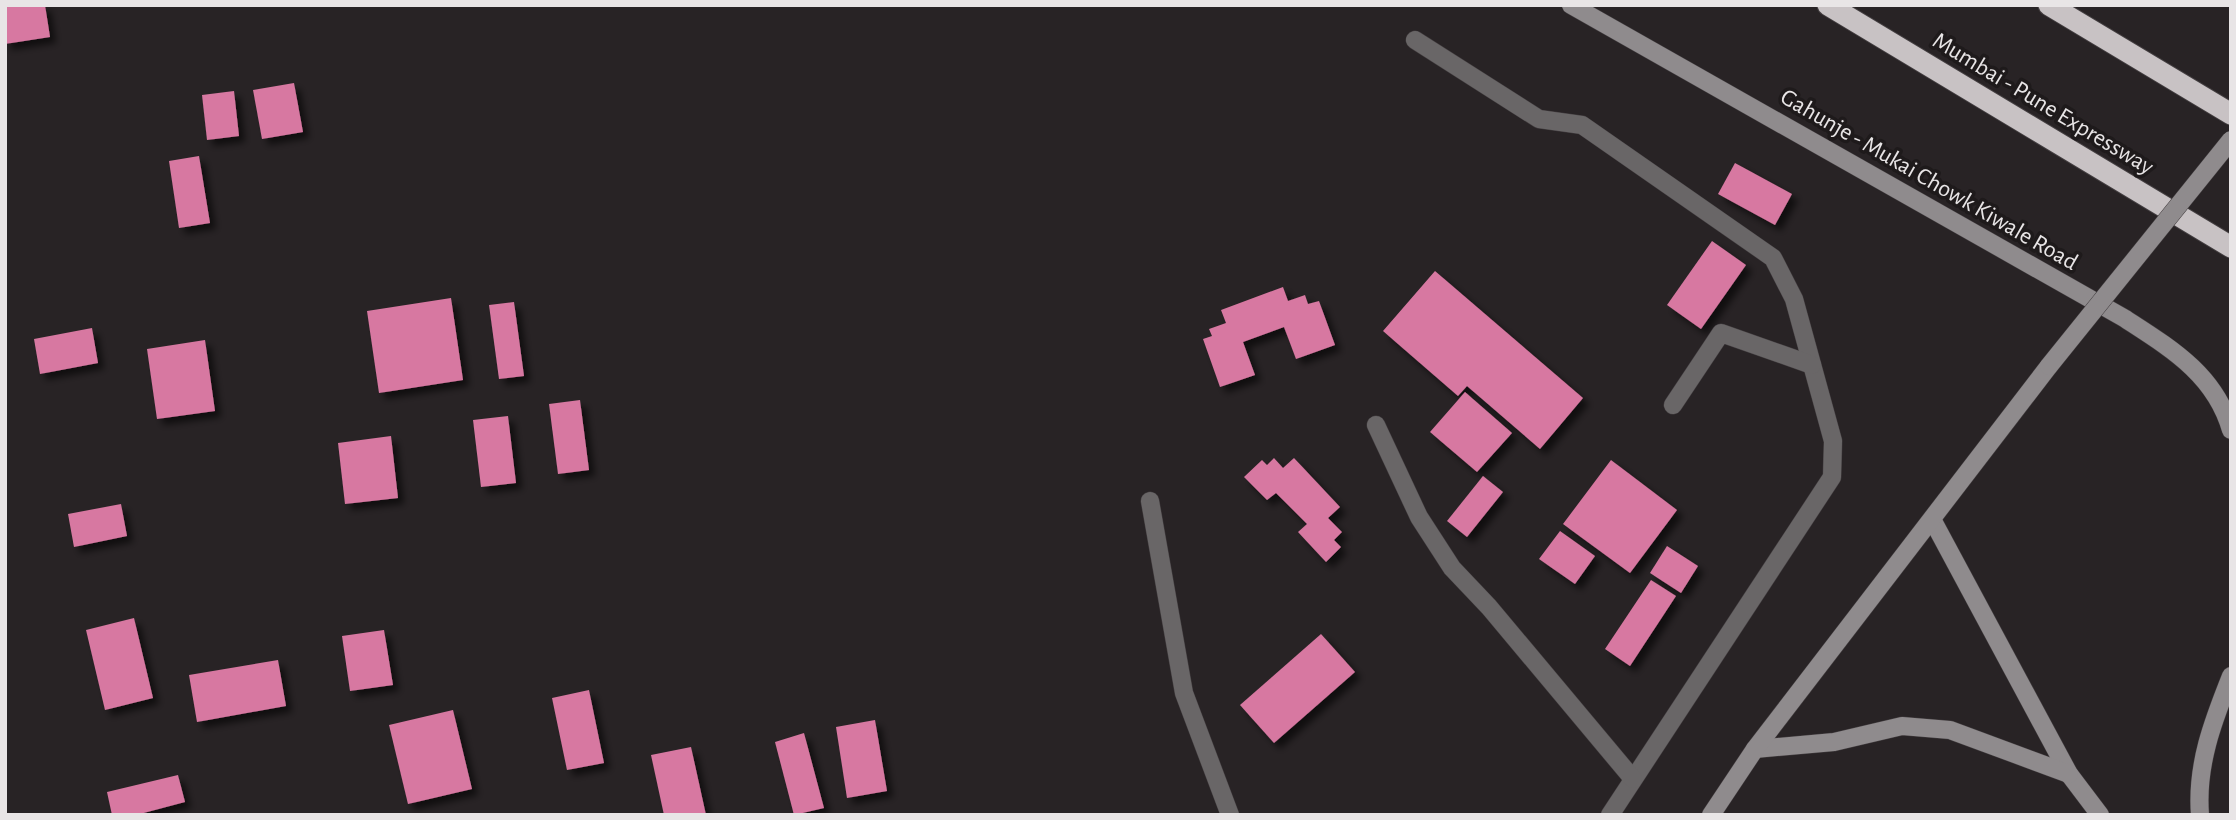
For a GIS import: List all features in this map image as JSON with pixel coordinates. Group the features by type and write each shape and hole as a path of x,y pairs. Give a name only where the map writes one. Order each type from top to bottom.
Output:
{"highway":[{"name":"Mumbai - Pune Expressway","path":"1828,5 2231,247"},
{"path":"2049,5 2231,114"}],"street":[{"name":"Gahunje - Mukai Chowk Kiwale Road","path":"1571,5 2124,318 2186,358 2225,411 2231,430"},
{"path":"1710,815 1755,749 1933,521 2049,366 2231,140"},
{"path":"1933,521 2069,774 2100,815"},
{"path":"2200,815 2198,798 2207,738 2231,676"},
{"path":"1755,749 1834,742 1902,726 1950,730 2069,774"}],"lane":[{"path":"1415,40 1539,119 1582,125 1773,258 1794,299 1833,441 1832,477 1610,815"},
{"path":"1673,405 1721,333 1812,365"},
{"path":"1376,425 1419,517 1452,568 1633,779"},
{"path":"1150,501 1184,693 1230,815"}],"building":[{"path":"45,5 50,37 5,44 5,6"},
{"path":"294,83 303,132 262,139 253,90"},
{"path":"234,91 239,136 207,140 202,95"},
{"path":"199,156 210,223 179,228 169,161"},
{"path":"1735,163 1792,194 1775,225 1718,194"},
{"path":"1712,241 1746,265 1701,329 1667,305"},
{"path":"1435,271 1583,398 1540,449 1467,386 1458,396 1383,331"},
{"path":"1283,287 1288,301 1305,295 1308,304 1319,301 1335,345 1296,359 1284,327 1243,342 1255,375 1220,387 1203,339 1212,336 1209,329 1226,323 1221,310"},
{"path":"451,298 463,380 379,393 367,311"},
{"path":"514,302 524,376 499,379 489,305"},
{"path":"92,328 98,363 40,374 34,339"},
{"path":"205,340 215,411 157,419 147,349"},
{"path":"1465,392 1512,433 1477,472 1430,432"},
{"path":"580,400 589,470 558,474 549,404"},
{"path":"508,416 516,483 481,487 473,420"},
{"path":"391,436 398,498 345,504 338,443"},
{"path":"1274,458 1283,468 1294,458 1340,507 1328,518 1342,532 1334,540 1341,547 1326,562 1298,532 1307,524 1276,493 1267,500 1244,477 1262,460 1267,465"},
{"path":"1611,460 1677,510 1630,573 1563,524"},
{"path":"1483,476 1503,492 1467,537 1447,521"},
{"path":"121,504 127,536 74,547 68,514"},
{"path":"1560,531 1595,556 1575,584 1539,559"},
{"path":"1667,546 1698,566 1681,593 1650,573"},
{"path":"1651,580 1676,596 1630,666 1605,649"},
{"path":"134,618 153,698 105,710 86,630"},
{"path":"384,630 393,685 350,691 342,636"},
{"path":"1321,634 1355,672 1274,743 1240,705"},
{"path":"278,660 286,706 197,722 189,675"},
{"path":"589,690 604,763 567,770 552,698"},
{"path":"453,710 472,789 408,804 389,725"},
{"path":"875,720 887,791 847,798 836,727"},
{"path":"804,733 824,808 794,815 775,742"},
{"path":"691,747 706,815 664,815 651,755"},
{"path":"178,775 185,802 136,815 112,815 107,792"}]}
